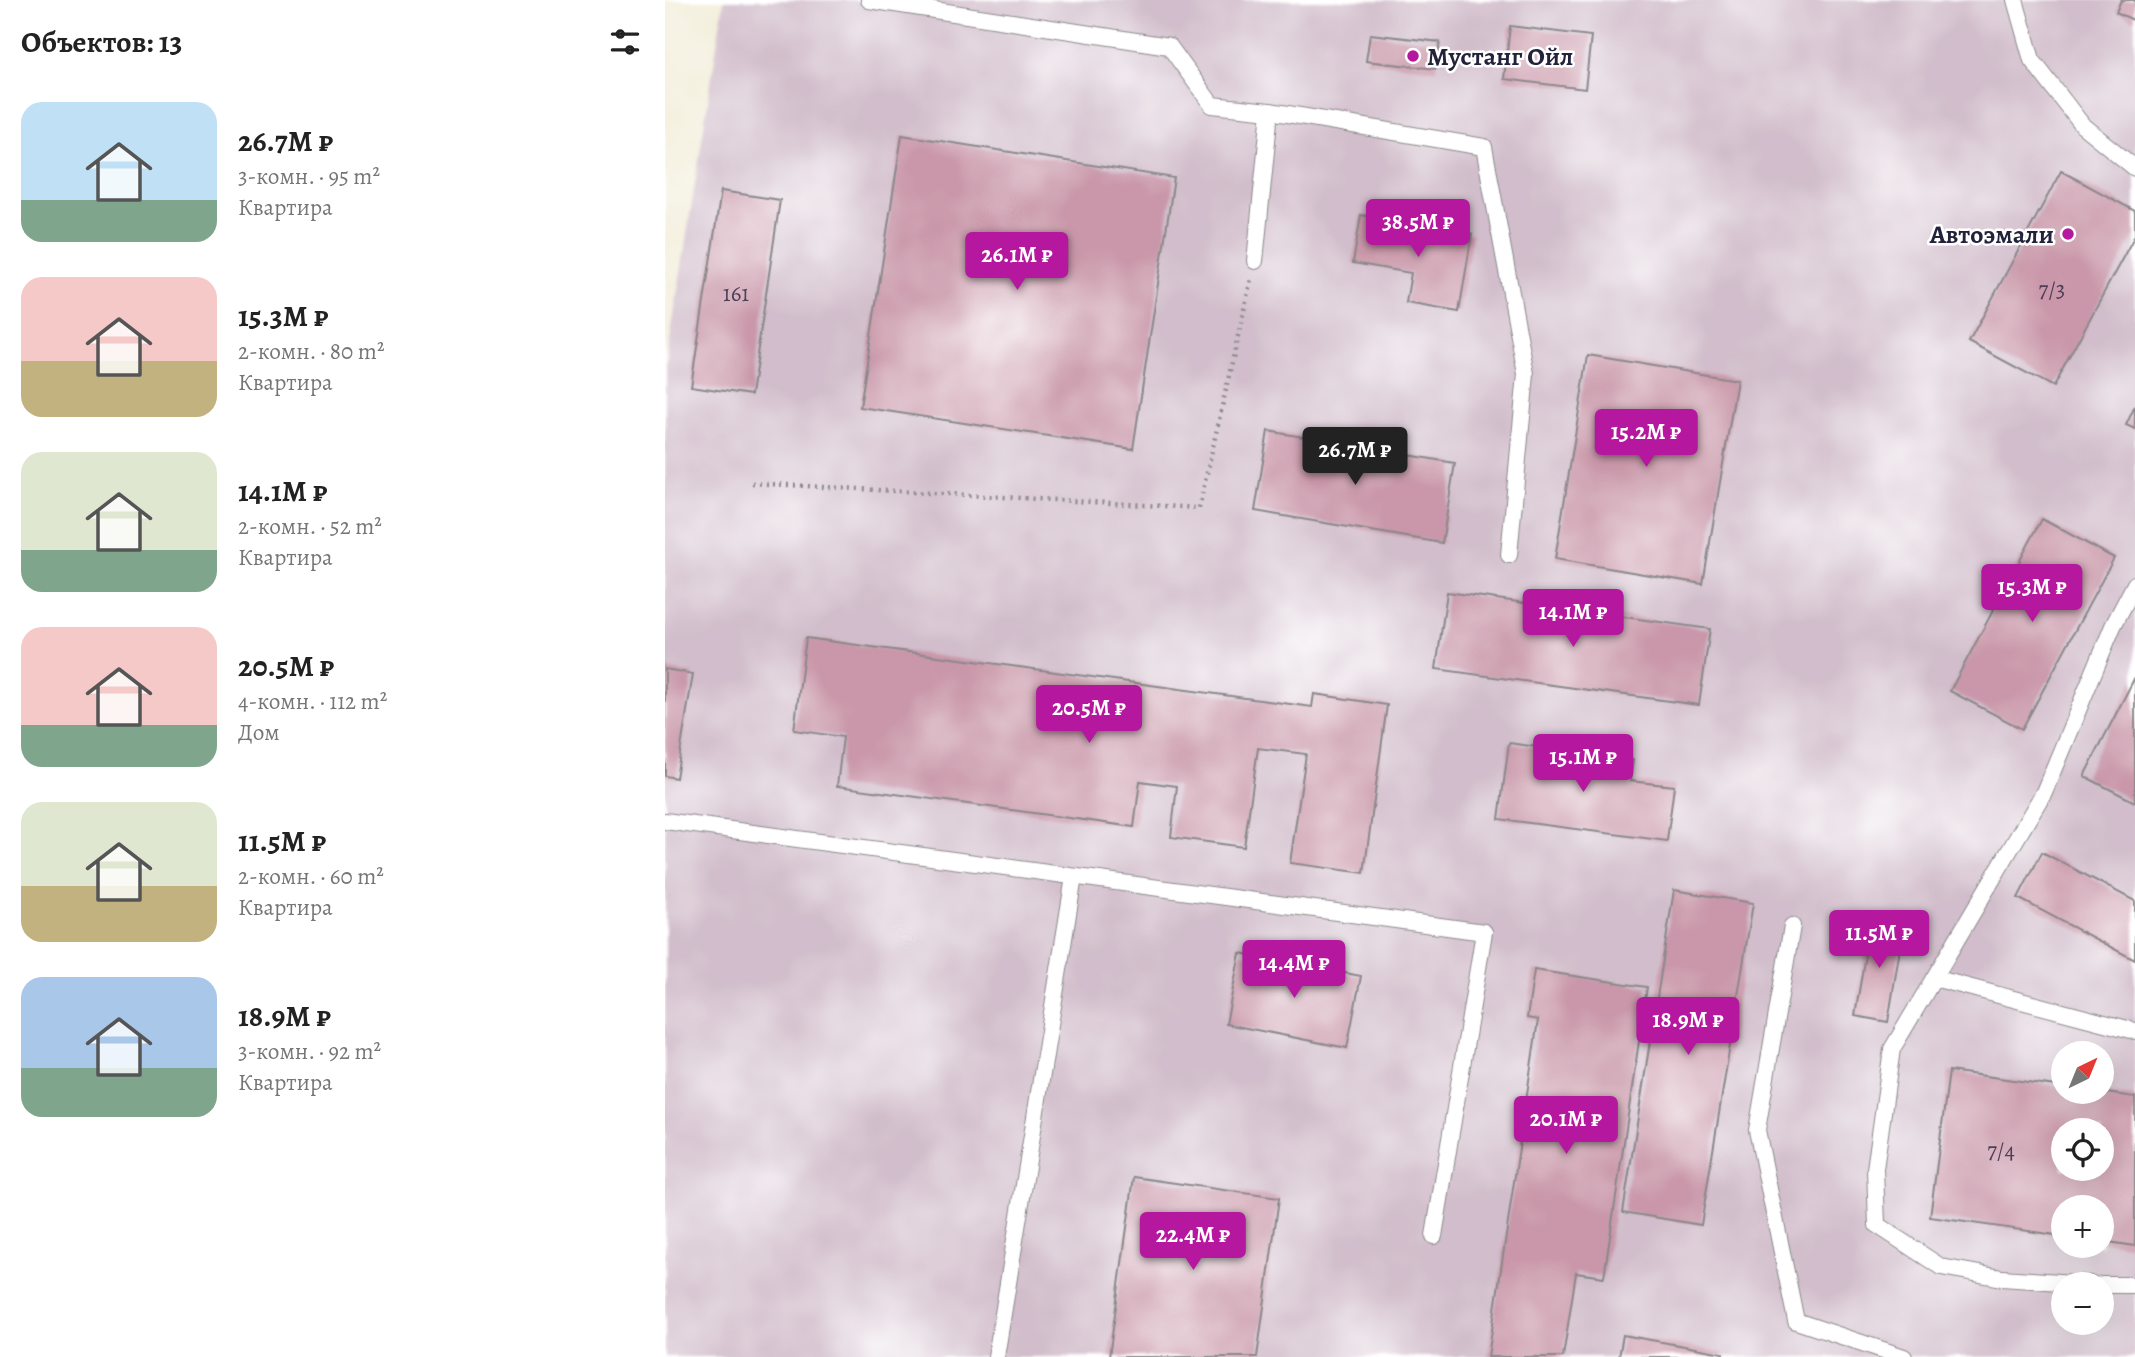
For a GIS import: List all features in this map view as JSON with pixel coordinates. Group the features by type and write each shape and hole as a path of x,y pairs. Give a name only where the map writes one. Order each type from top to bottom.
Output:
{"lane":[{"path":"869,0 1169,46 1212,105 1271,111 1484,147 1526,374 1509,555"},
{"path":"2015,0 2032,60 2083,127 2135,168"},
{"path":"1255,261 1271,111"},
{"path":"2051,1281 2001,1278 1941,1267 1877,1225 1875,1169 1892,1049 2044,792 2113,626 2135,584"},
{"path":"665,821 1484,932 1434,1236"},
{"path":"996,1357 1074,877"},
{"path":"1792,926 1757,1130 1796,1321 1904,1357"},
{"path":"1934,978 2135,1031"},
{"path":"2114,1285 2135,1285"}],"path":[{"path":"752,483 1199,508 1255,261"}],"shaded area":[{"path":"724,0 2135,0 2135,1357 665,1357 665,372"}],"building":[{"path":"2121,0 2135,0 2135,21 2116,12"},
{"path":"1510,26 1591,36 1585,89 1504,79"},
{"path":"1370,34 1440,42 1436,69 1366,61"},
{"path":"902,135 1174,178 1133,449 860,407"},
{"path":"2061,171 2135,211 2135,235 2053,387 1969,342"},
{"path":"721,191 780,200 751,395 691,386"},
{"path":"1361,215 1472,234 1459,312 1406,303 1411,273 1353,263"},
{"path":"1588,355 1737,380 1703,584 1555,559"},
{"path":"2135,406 2135,429 2126,425"},
{"path":"1268,431 1455,463 1442,543 1255,511"},
{"path":"2042,519 2114,558 2022,729 1950,691"},
{"path":"1447,592 1710,629 1699,705 1436,669"},
{"path":"806,638 1312,707 1314,694 1387,705 1364,873 1290,863 1306,754 1258,748 1244,847 1171,837 1177,786 1140,781 1134,827 837,786 843,737 794,730"},
{"path":"665,669 693,674 676,778 665,776"},
{"path":"2135,677 2135,802 2084,776"},
{"path":"1509,743 1633,760 1630,781 1674,786 1667,841 1499,819"},
{"path":"2042,852 2135,901 2135,960 2018,898"},
{"path":"1674,890 1753,903 1701,1225 1623,1212"},
{"path":"1871,918 1904,924 1888,1022 1855,1016"},
{"path":"1240,953 1361,976 1347,1048 1226,1024"},
{"path":"1534,970 1647,987 1604,1277 1576,1273 1563,1357 1488,1357 1538,1020 1527,1018"},
{"path":"1949,1071 2051,1085 2051,1104 2114,1104 2114,1094 2135,1097 2135,1246 2114,1243 2114,1195 2051,1195 2051,1234 1930,1217"},
{"path":"1134,1177 1279,1198 1257,1357 1109,1357"},
{"path":"1623,1335 1723,1353 1722,1357 1619,1357"}],"place":[{"name":"Мустанг Ойл","path":"1413,56"},
{"name":"Автоэмали","path":"2068,234"}]}
